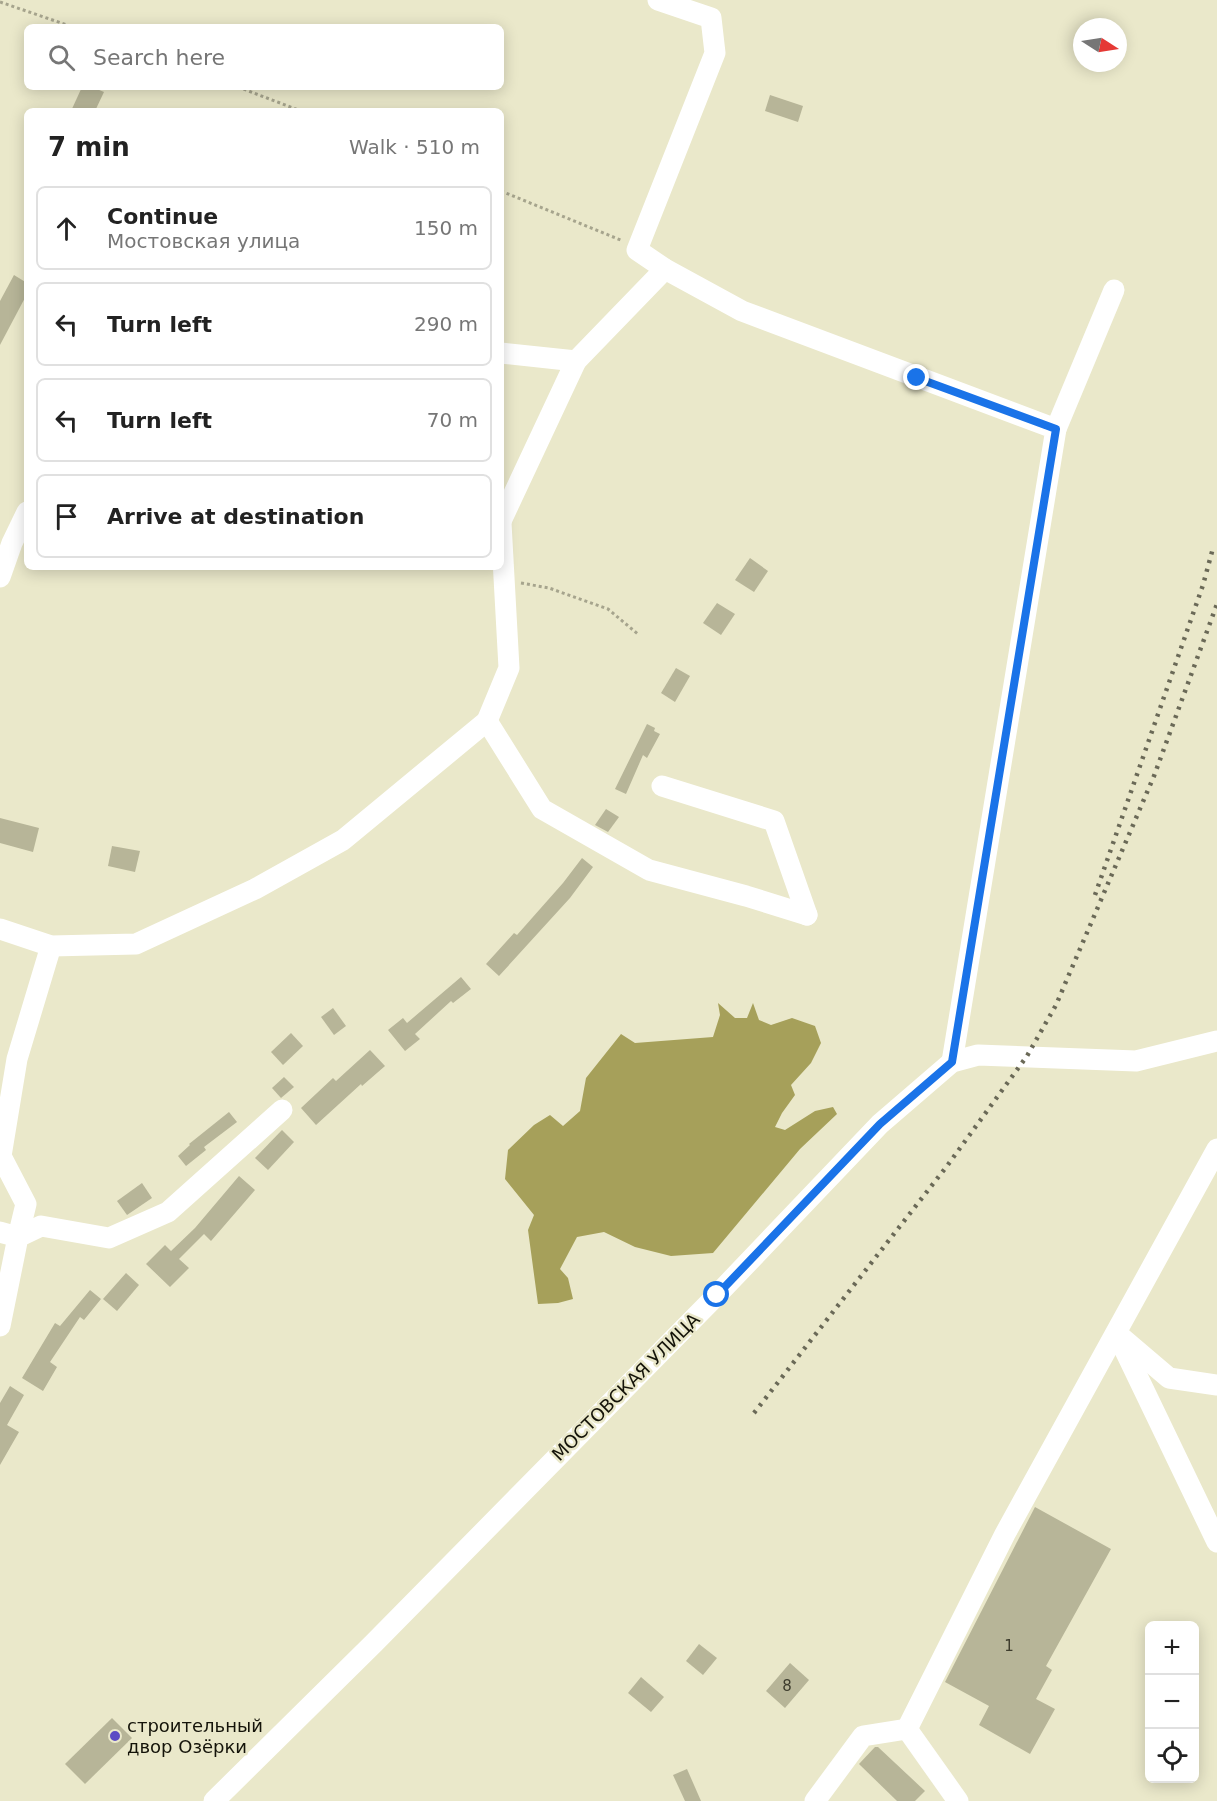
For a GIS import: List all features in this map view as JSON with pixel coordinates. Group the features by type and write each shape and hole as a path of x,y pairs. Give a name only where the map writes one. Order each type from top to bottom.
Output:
{"street":[{"path":"658,0 711,18 715,53 637,250 665,269 742,311 1056,429"},
{"path":"504,516 576,361 665,269"},
{"path":"952,1062 1056,429 1114,291"},
{"path":"504,353 576,361"},
{"path":"0,577 24,518"},
{"path":"0,929 51,946 136,944 255,889 343,840 487,721 509,668 503,570"},
{"path":"487,721 542,809 649,870 807,915 774,821 662,786"},
{"path":"0,1326 9,1234 26,1204 1,1156 16,1059 51,946"},
{"name":"МОСТОВСКАЯ УЛИЦА","path":"213,1801 374,1643 717,1295 880,1124 952,1062 978,1055 1136,1061 1217,1041"},
{"path":"9,1234 41,1226 109,1238 168,1212 282,1110"},
{"path":"907,1729 1005,1534 1215,1158"},
{"path":"1117,1334 1169,1378 1217,1385"},
{"path":"1117,1334 1217,1542"},
{"path":"815,1801 863,1736 907,1729"},
{"path":"907,1729 958,1801"}],"path":[{"path":"0,2 65,24"},
{"path":"246,90 293,108"},
{"path":"504,192 613,236 637,250"},
{"path":"504,580 549,588 608,609 639,635"}],"shaded area":[{"path":"718,1003 735,1018 747,1018 753,1003 759,1020 771,1025 792,1018 815,1026 821,1043 811,1063 791,1085 795,1095 775,1127 785,1130 815,1111 833,1107 837,1114 800,1149 713,1253 671,1256 635,1247 604,1232 577,1237 560,1269 568,1278 573,1299 558,1303 538,1304 528,1230 534,1215 505,1179 508,1150 534,1125 550,1115 563,1126 580,1111 586,1078 621,1034 635,1043 713,1037 720,1015"}],"building":[{"path":"81,90 104,92 96,108 72,108"},
{"path":"770,95 803,106 798,122 765,111"},
{"path":"14,275 24,281 24,300 0,345 0,301"},
{"path":"750,558 768,571 754,592 735,580"},
{"path":"717,603 735,614 721,635 703,623"},
{"path":"676,668 690,676 675,702 661,693"},
{"path":"647,724 660,734 647,758 643,755 626,794 615,789"},
{"path":"606,809 619,817 608,832 595,825"},
{"path":"0,818 39,828 33,852 0,843"},
{"path":"112,846 140,851 135,872 108,866"},
{"path":"582,858 593,867 570,898 499,976 486,964 514,933 517,935"},
{"path":"461,977 471,989 453,1003 451,1001 415,1034 420,1039 405,1051 388,1030 403,1018 407,1023"},
{"path":"333,1008 346,1026 334,1035 321,1017"},
{"path":"291,1033 303,1046 283,1065 271,1052"},
{"path":"370,1050 385,1066 362,1086 361,1084 316,1125 301,1108 333,1078 336,1081"},
{"path":"284,1077 294,1087 281,1098 272,1088"},
{"path":"229,1112 237,1122 204,1147 206,1150 186,1166 178,1156 189,1144"},
{"path":"282,1130 294,1142 268,1170 255,1158"},
{"path":"239,1176 255,1190 211,1241 204,1234 179,1259 189,1268 170,1287 146,1264 165,1245 171,1251 195,1228"},
{"path":"142,1183 152,1198 127,1215 117,1201"},
{"path":"126,1273 139,1285 117,1311 103,1299"},
{"path":"90,1290 101,1299 84,1320 80,1317 50,1362 57,1367 43,1391 22,1378 55,1323 60,1326"},
{"path":"10,1386 24,1395 7,1425 19,1432 0,1465 0,1403"},
{"path":"1035,1507 1111,1549 1046,1666 1052,1670 1036,1699 1055,1709 1030,1754 979,1725 989,1706 945,1682"},
{"path":"699,1644 717,1658 703,1675 686,1661"},
{"path":"790,1663 809,1680 785,1708 766,1691"},
{"path":"641,1677 664,1697 651,1712 628,1693"},
{"path":"112,1718 132,1738 85,1784 65,1764"},
{"path":"875,1747 878,1747 925,1791 915,1801 897,1801 859,1764"},
{"path":"687,1769 701,1801 685,1801 673,1775"}],"railway":[{"path":"1095,895 1203,585 1213,548"},
{"path":"754,1413 947,1166 1027,1056 1056,1005 1154,776 1217,604"}],"place":[{"name":"строительный двор Озёрки","path":"115,1736"}],"route":[{"path":"717,1295 880,1124 952,1062 1056,429 917,378"}]}
